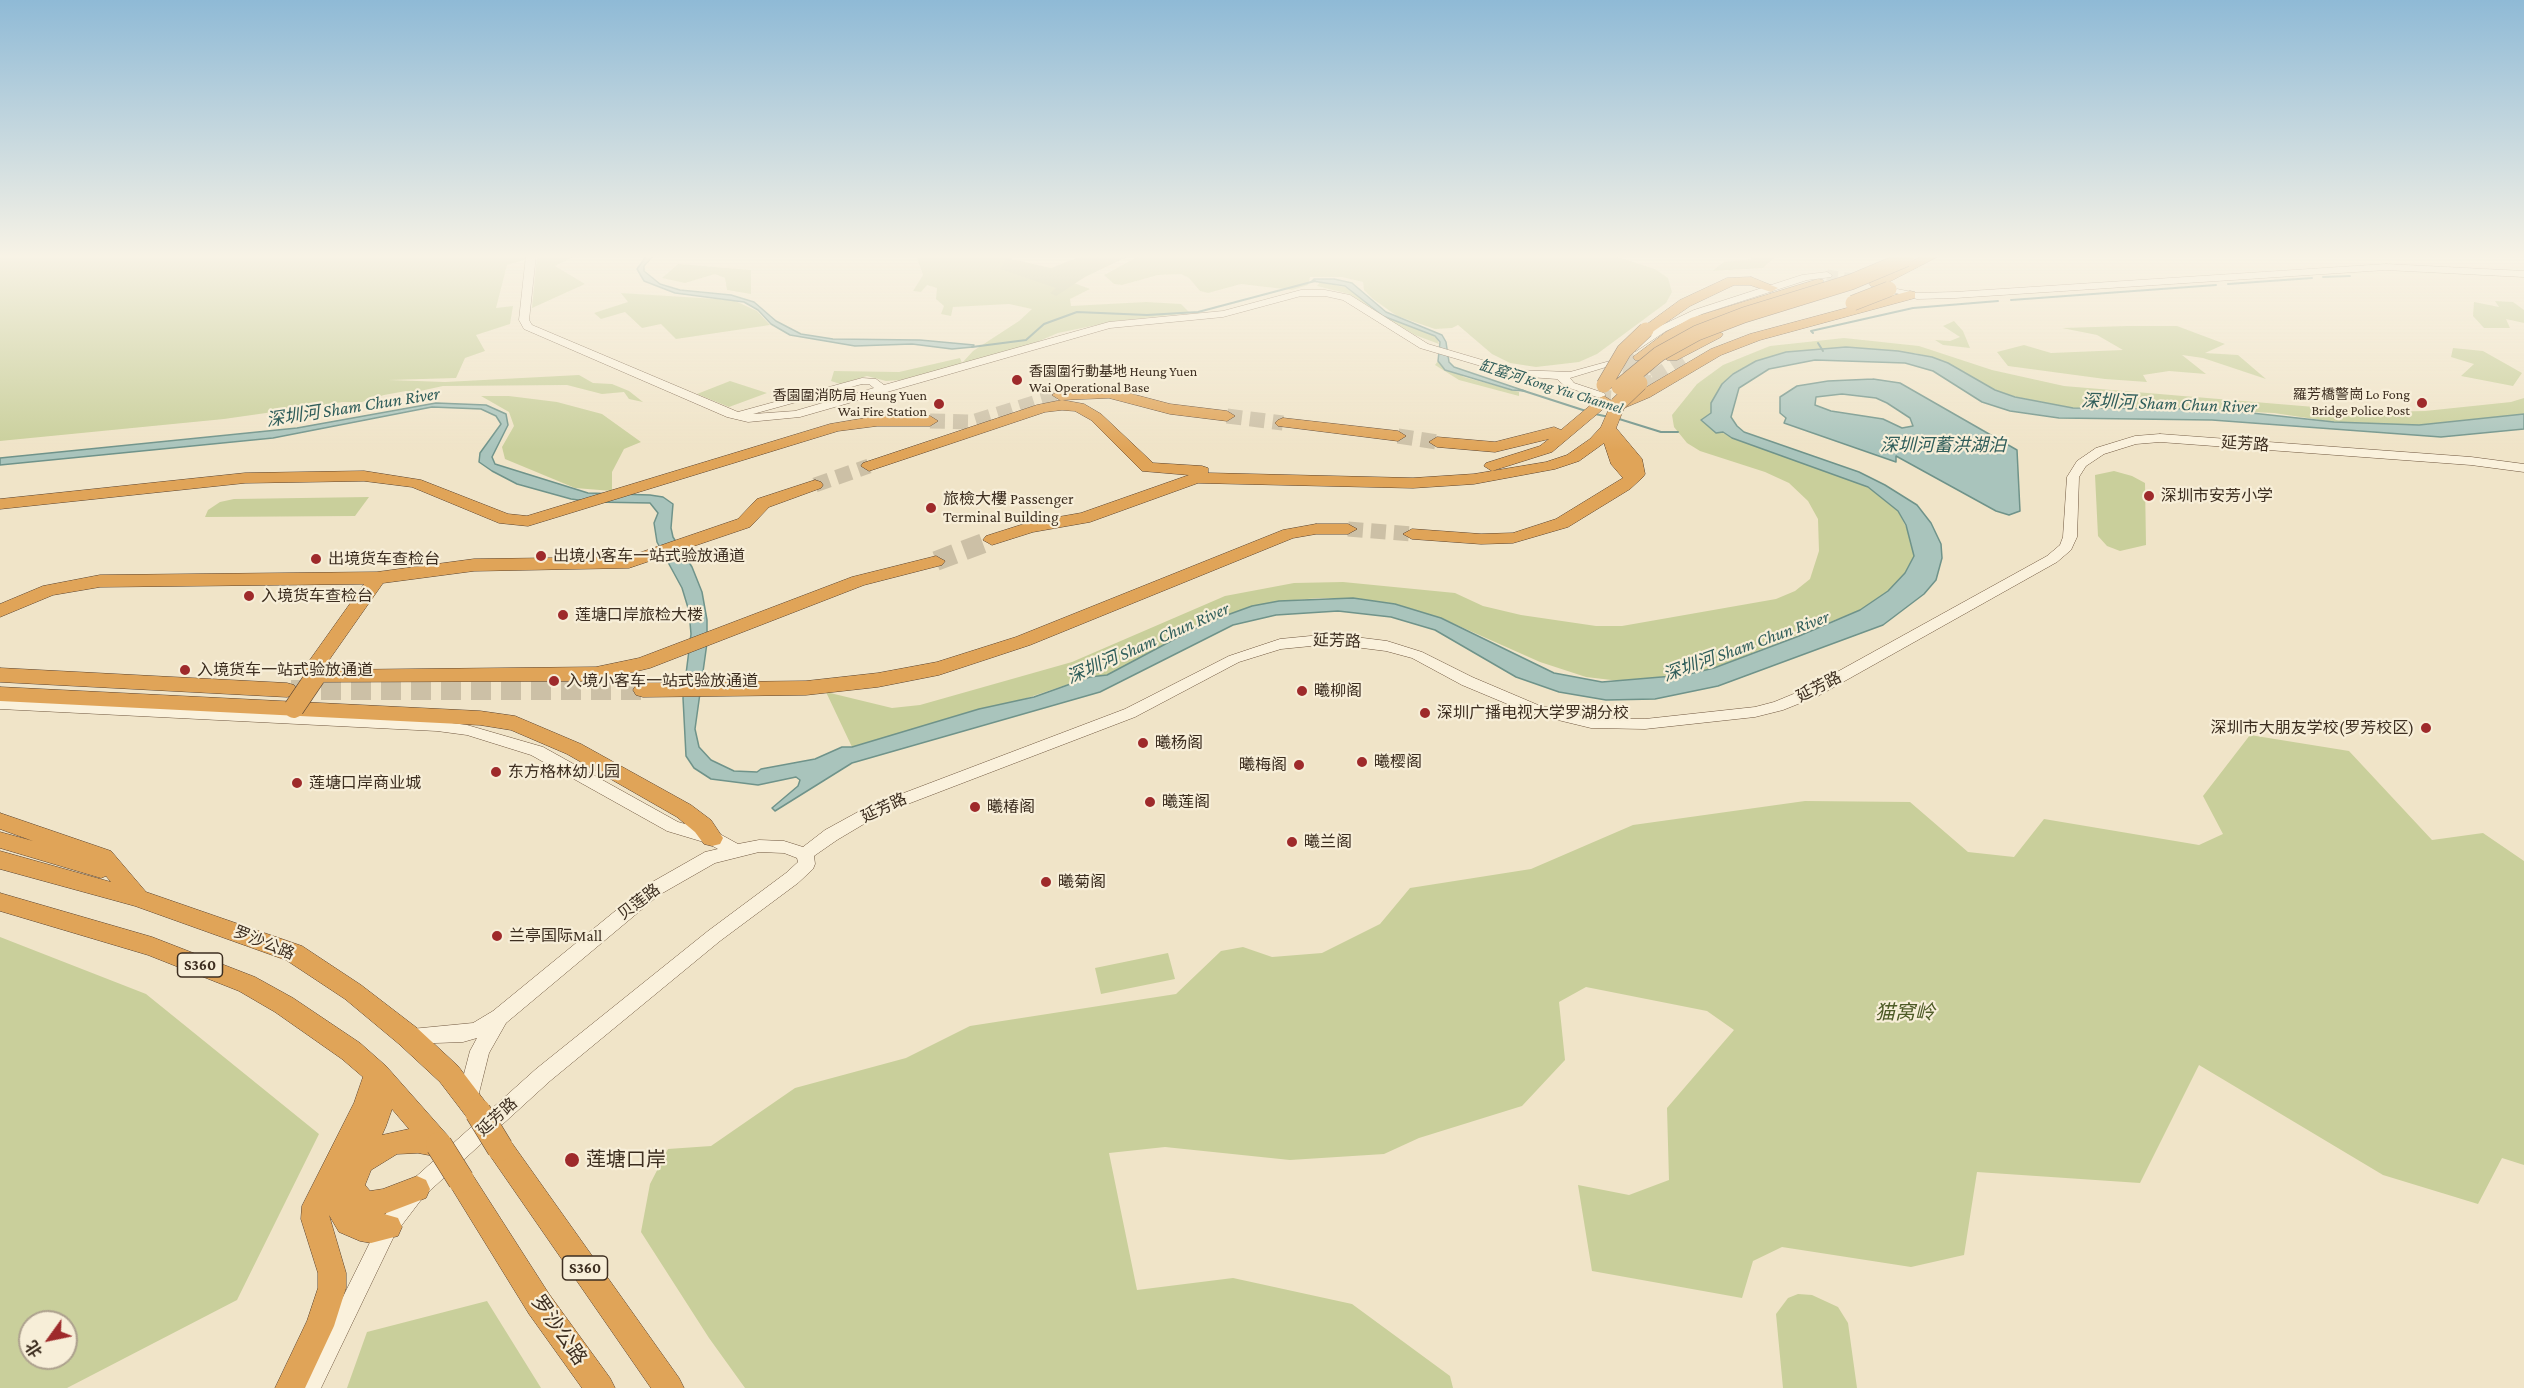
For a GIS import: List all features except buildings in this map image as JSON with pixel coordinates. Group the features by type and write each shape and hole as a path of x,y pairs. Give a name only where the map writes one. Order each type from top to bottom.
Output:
{"highway":[{"path":"1412,534 1480,539 1526,536 1562,523 1633,478 1638,470 1634,459 1609,426 1604,385 1613,366 1624,351 1661,320"},
{"path":"1634,355 1679,329 1701,320"},
{"path":"869,466 1042,408 1062,405 1088,412 1148,468 1448,477 1546,449 1607,400 1650,361 1697,333 1732,320"},
{"path":"1607,400 1703,340 1755,320"},
{"path":"1683,359 1743,332 1789,320"},
{"path":"1607,400 1645,394 1736,344 1815,320"},
{"path":"1060,395 1109,393 1170,409 1227,416"},
{"path":"0,504 245,478 364,476 415,483 505,519 528,521 545,518 828,429 877,421 925,421"},
{"path":"1283,423 1398,436"},
{"path":"1437,442 1495,447 1516,444 1577,425"},
{"path":"1577,425 1574,444 1589,448"},
{"path":"992,540 1030,527 1084,518 1168,487 1204,477 1413,483 1549,466 1573,458 1589,448 1609,426"},
{"path":"0,610 49,590 100,581 376,578 474,565 629,562 741,524 763,503 815,485"},
{"path":"643,690 771,690 846,685 899,676 996,651 1289,534 1316,528 1348,529"},
{"path":"0,694 290,699 315,677 596,674 643,663 858,581 936,561"},
{"path":"315,677 311,675 312,671 376,578"},
{"path":"0,675 290,699 515,723 545,735 684,810 703,826 712,838"},
{"path":"0,821 97,854 108,860 138,898"},
{"path":"0,840 121,875"},
{"name":"罗沙公路","path":"0,860 138,898 294,953 353,992 408,1036 449,1074 473,1105"},
{"name":"S360","path":"0,902 152,946 247,984 319,1028 377,1074 439,1144"},
{"path":"377,1074 381,1095 380,1107 373,1126 343,1181 338,1206 349,1223 360,1228 371,1230 388,1227"},
{"path":"290,1388 320,1326 332,1288 332,1273 315,1219 315,1206 365,1106 377,1074"},
{"name":"S360","path":"473,1105 500,1148 669,1388"},
{"path":"417,1189 383,1202 368,1204 355,1197 352,1185 360,1162 383,1146 397,1142 418,1141 439,1144"},
{"name":"罗沙公路","path":"439,1144 539,1304 600,1388"}],"street":[{"path":"524,320 528,327 727,412 748,418 774,418 880,388 959,369 1109,325 1163,320"},
{"path":"1381,320 1405,336 1432,349 1521,374 1562,376 1588,372 1610,364"},
{"path":"1634,355 1682,320"},
{"path":"1562,376 1577,388 1607,400"},
{"path":"727,412 741,414 862,381 872,381 880,388"},
{"path":"774,418 770,411 778,405"},
{"name":"延芳路","path":"309,1388 388,1227 417,1189 543,1075 705,944 792,878 807,864 805,854 831,835 873,811 1130,713 1234,659 1280,644 1331,639 1387,646 1417,655 1467,681 1534,709 1591,723 1645,724 1755,712 1778,706 1813,692 2052,559 2066,547 2070,537 2073,477 2081,464 2100,451 2135,440 2160,438 2451,459 2524,468"},
{"path":"0,705 455,728 537,751 673,826 712,838 734,850"},
{"name":"贝莲路","path":"408,1036 462,1034 478,1029 500,1017 653,890 692,866 734,850 759,846 784,847 805,854"},
{"name":"贝莲路","path":"473,1105 480,1051 500,1017"}],"green space":[{"path":"0,320 511,320 510,324 476,335 485,351 465,358 456,378 389,380 445,382 579,375 593,383 612,384 629,391 643,402 629,399 624,392 602,394 567,385 443,386 411,393 406,391 384,395 362,402 343,402 224,419 0,441"},
{"path":"633,320 765,320 770,325 676,339 661,324 642,328"},
{"path":"1127,320 1058,333 1032,344 900,380 886,381 867,376 840,384 831,381 834,371 899,372 960,358 962,363 973,351 1019,321"},
{"path":"1389,320 1431,334 1437,338 1439,344 1415,335"},
{"path":"1408,320 1643,320 1597,354 1579,362 1536,367 1510,363 1492,354 1458,325 1452,328 1435,329"},
{"path":"2476,320 2506,320 2510,328 2484,328"},
{"path":"2509,320 2524,320 2524,323"},
{"path":"1954,321 1963,331 1970,348 1943,345 1935,340 1950,341 1960,337 1943,326"},
{"path":"2177,326 2225,344 2205,353 2238,355 2266,379 2203,358 2182,355 2206,374 2169,371 2143,375 2147,382 2105,379 2008,366 1997,352 2024,345 2051,353 2123,350 2097,335 2062,328"},
{"path":"1844,338 1919,346 1992,370 2064,386 2374,412 2425,411 2511,402 2524,398 2524,414 2418,425 2334,422 2274,413 2145,407 2073,408 2016,397 1995,390 1948,363 1915,353 1758,360 1733,373 1722,384 1711,413 1702,421 1732,438 1868,487 1898,511 1909,533 1914,556 1905,573 1888,591 1860,610 1714,668 1649,679 1620,681 1586,677 1540,662 1441,618 1396,604 1353,598 1319,598 1283,601 1209,622 1107,675 1090,677 1027,698 852,747 826,692 892,708 920,705 1072,662 1225,596 1294,583 1343,582 1455,593 1483,606 1521,615 1596,626 1622,626 1776,599 1795,591 1810,579 1819,551 1818,519 1808,501 1789,483 1765,472 1700,451 1687,443 1674,427 1672,415 1697,384 1723,365 1770,346"},
{"path":"2453,348 2483,351 2522,373 2513,386 2461,376 2474,364 2451,357"},
{"path":"1438,361 1464,377 1519,392 1519,396 1459,380 1435,365"},
{"path":"730,381 767,393 729,407 697,394"},
{"path":"481,396 509,396 557,402 602,414 641,442 624,449 612,472 612,491 575,488 505,459 502,447 514,426 509,412"},
{"path":"2114,471 2132,476 2145,483 2146,545 2120,551 2107,546 2098,536 2095,475"},
{"path":"369,497 355,516 205,517 208,510 220,502 234,499"},
{"name":"猫窝岭","path":"2250,735 2349,751 2432,840 2483,833 2524,861 2524,1165 2502,1158 2478,1204 2383,1175 2199,1065 2140,1183 1977,1172 1964,1255 1911,1267 1782,1247 1753,1261 1742,1298 1592,1271 1578,1185 1629,1195 1669,1180 1667,1108 1734,1030 1707,1011 1586,987 1559,1002 1565,1060 1522,1106 1419,1138 1384,1154 1290,1160 1165,1147 1109,1153 1137,1290 1233,1278 1352,1304 1450,1376 1453,1388 745,1388 709,1338 641,1232 650,1184 668,1149 711,1146 795,1088 906,1058 970,1026 1176,994 1221,951 1243,947 1272,957 1322,953 1380,924 1410,888 1531,869 1633,825 1805,801 1910,802 1968,852 2014,857 2044,819 2199,845 2223,834 2203,796"},
{"path":"0,937 146,994 319,1134 237,1300 67,1388 0,1388"},
{"path":"1168,953 1175,979 1101,994 1095,968"},
{"path":"1798,1294 1812,1295 1838,1307 1848,1323 1857,1388 1783,1388 1776,1314 1788,1298"},
{"path":"487,1301 541,1388 347,1388 367,1332"}],"water":[{"path":"767,320 775,320 801,334 833,339 920,340 974,345 952,349 912,344 855,346 790,335"},
{"path":"1393,320 1405,320 1442,335 1446,342 1449,362 1454,367 1525,391 1512,390 1445,370 1438,361 1440,342 1435,336"},
{"path":"1846,347 1898,351 1932,357 1948,363 1995,390 2015,397 2073,408 2215,409 2334,422 2419,425 2524,414 2524,429 2441,437 2212,420 2059,418 2010,411 1982,402 1933,371 1905,363 1815,360 1769,369 1739,388 1731,417 1737,426 1744,432 1859,472 1885,485 1917,505 1931,523 1941,544 1942,558 1936,580 1924,594 1883,625 1718,686 1655,699 1606,700 1559,692 1516,677 1435,630 1391,617 1338,611 1276,615 1233,625 1100,692 852,763 775,811 772,808 798,786 800,780 796,777 758,785 711,779 694,768 686,756 683,698 691,634 689,611 682,588 657,542 654,523 658,513 650,503 593,502 571,499 517,484 492,471 479,462 480,453 501,424 496,416 481,409 432,407 273,438 0,465 0,458 297,428 436,403 486,405 506,414 508,425 492,457 495,464 588,493 650,495 663,497 673,504 671,528 673,537 692,567 702,592 707,620 707,643 695,729 699,747 711,760 734,771 757,772 761,769 815,759 842,747 852,747 979,709 1034,697 1090,677 1107,675 1205,623 1252,606 1279,601 1353,598 1395,604 1441,618 1554,673 1602,682 1685,675 1714,668 1799,636 1860,610 1888,591 1905,573 1914,556 1906,525 1898,511 1868,487 1732,438 1723,432 1716,433 1701,420 1711,413 1711,403 1722,384 1733,374 1756,361 1786,352"},
{"name":"深圳河蓄洪湖泊","path":"1873,379 1900,383 2017,450 2020,511 2009,515 1996,511 1896,456 1896,462 1784,423 1786,418 1780,413 1780,397 1797,386 1828,381","holes":["1842,394 1876,398 1910,418 1913,426 1902,428 1883,419 1831,411 1815,405 1816,397"]}],"waterway":[{"name":"缸窰河 Kong Yiu Channel","path":"972,347 1026,340 1044,324 1056,320"},
{"path":"1813,333 1811,331 1861,320"},
{"path":"1818,343 1823,351"},
{"name":"缸窰河 Kong Yiu Channel","path":"1521,390 1586,411"},
{"name":"缸窰河 Kong Yiu Channel","path":"1595,414 1609,417"},
{"name":"缸窰河 Kong Yiu Channel","path":"1616,418 1661,432 1678,432"}],"tunnel":[{"path":"1631,371 1631,365 1640,357"},
{"path":"1653,378 1683,359"},
{"path":"1638,370 1650,373 1652,380 1639,383 1628,379 1628,372 1638,370"},
{"path":"1600,395 1612,396 1633,384"},
{"path":"930,421 972,422 1060,395"},
{"path":"1227,416 1283,423"},
{"path":"1398,436 1437,442"},
{"path":"815,485 869,466"},
{"path":"1348,529 1412,534"},
{"path":"936,561 992,540"},
{"path":"291,690 643,690"}],"place":[{"name":"香園圍行動基地 Heung Yuen Wai Operational Base","path":"1017,380"},
{"name":"羅芳橋警崗 Lo Fong Bridge Police Post","path":"2422,403"},
{"name":"香園圍消防局 Heung Yuen Wai Fire Station","path":"939,404"},
{"name":"深圳市安芳小学","path":"2149,496"},
{"name":"旅檢大樓 Passenger Terminal Building","path":"931,508"},
{"name":"出境小客车一站式验放通道","path":"541,556"},
{"name":"出境货车查检台","path":"316,559"},
{"name":"入境货车查检台","path":"249,596"},
{"name":"莲塘口岸旅检大楼","path":"563,615"},
{"name":"入境货车一站式验放通道","path":"185,670"},
{"name":"入境小客车一站式验放通道","path":"554,681"},
{"name":"曦柳阁","path":"1302,691"},
{"name":"深圳广播电视大学罗湖分校","path":"1425,713"},
{"name":"深圳市大朋友学校(罗芳校区)","path":"2426,728"},
{"name":"曦杨阁","path":"1143,743"},
{"name":"曦樱阁","path":"1362,762"},
{"name":"曦梅阁","path":"1299,765"},
{"name":"东方格林幼儿园","path":"496,772"},
{"name":"莲塘口岸商业城","path":"297,783"},
{"name":"曦莲阁","path":"1150,802"},
{"name":"曦椿阁","path":"975,807"},
{"name":"曦兰阁","path":"1292,842"},
{"name":"曦菊阁","path":"1046,882"},
{"name":"兰亭国际Mall","path":"497,936"},
{"name":"莲塘口岸","path":"572,1160"}],"water label":[{"name":"深圳河 Sham Chun River","path":"2169,404"},
{"name":"深圳河 Sham Chun River","path":"353,407"},
{"name":"深圳河 Sham Chun River","path":"1148,643"},
{"name":"深圳河 Sham Chun River","path":"1746,646"}]}
